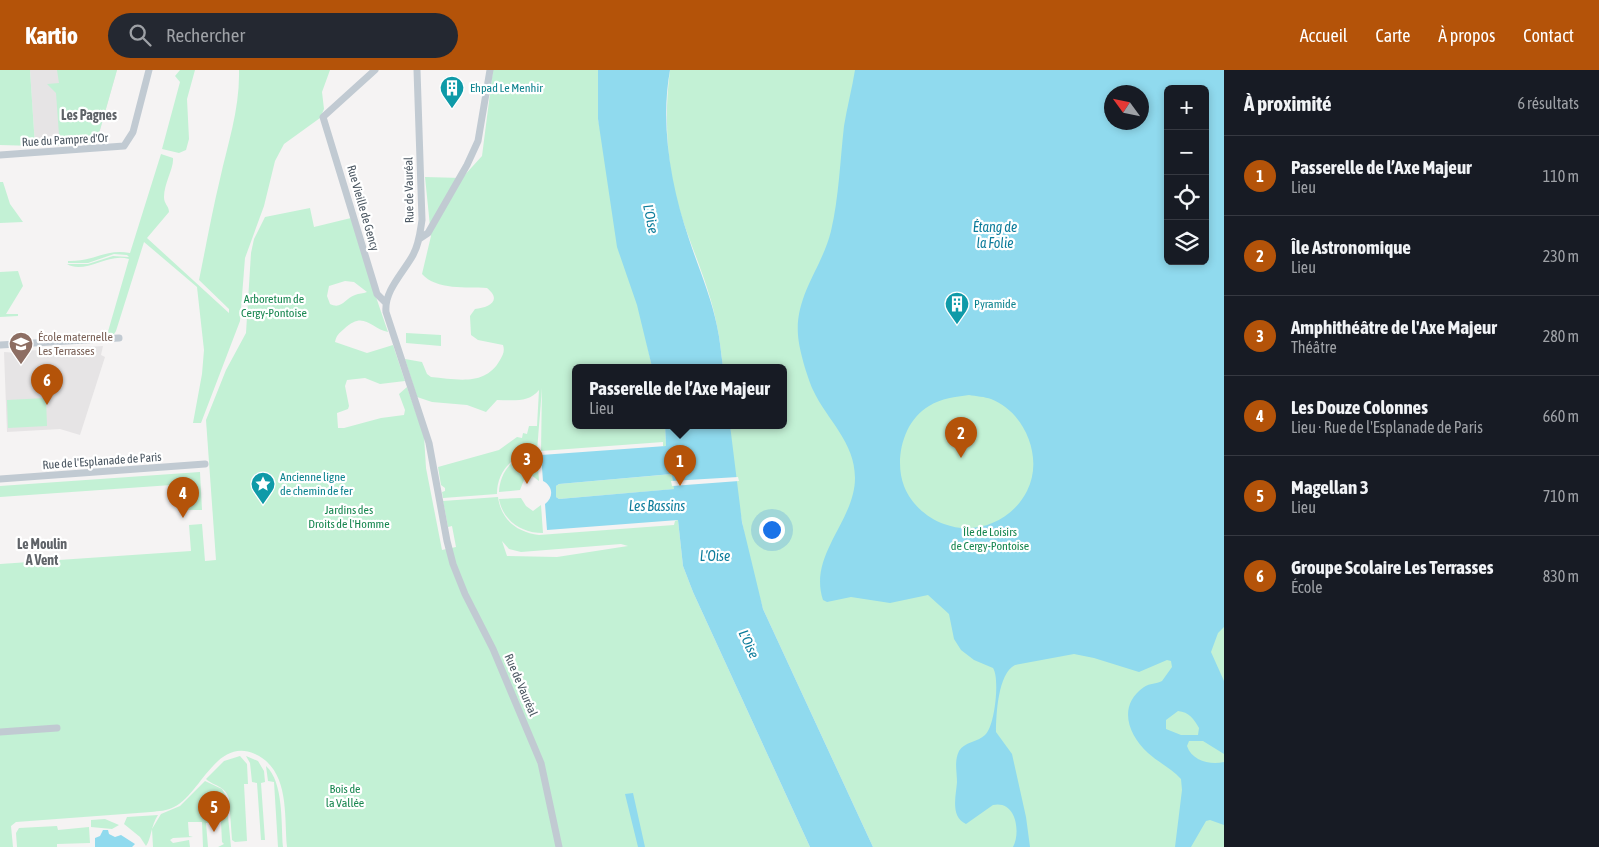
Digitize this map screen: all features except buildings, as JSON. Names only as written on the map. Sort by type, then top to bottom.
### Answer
[{"type":"street","name":"Rue du Pampre d'Or","points":[[0,155],[120,148],[130,141],[149,70]]},
{"type":"street","name":"Rue Vieille de Gency","points":[[375,70],[323,117],[377,294],[385,302]]},
{"type":"street","name":"Rue de Vauréal","points":[[417,70],[422,220],[414,254],[385,302],[386,312],[429,443],[453,564],[465,594],[493,649],[537,751],[545,776],[559,847]]},
{"type":"street","points":[[419,239],[428,233],[467,165],[478,141],[490,70]]},
{"type":"street","points":[[0,345],[119,338]]},
{"type":"street","name":"Rue de l'Esplanade de Paris","points":[[0,479],[205,464]]},
{"type":"street","points":[[0,732],[57,728]]},
{"type":"shaded area","points":[[30,70],[117,70],[96,144],[35,146]]},
{"type":"shaded area","points":[[103,346],[101,355],[105,357],[80,435],[60,429],[7,432],[4,352],[19,353],[23,351]]},
{"type":"green space","points":[[0,70],[30,70],[35,146],[0,145]]},
{"type":"green space","points":[[57,70],[117,70],[96,144],[38,146],[37,143],[64,141],[64,138],[59,135],[56,93],[47,84],[59,83]]},
{"type":"green space","points":[[180,70],[195,70],[187,99],[189,139],[186,150],[179,153],[162,149],[180,82],[175,76]]},
{"type":"green space","points":[[239,70],[330,70],[322,92],[324,109],[320,118],[284,144],[275,161],[264,206],[245,258],[240,321],[201,423],[193,423],[202,374],[204,350],[197,287],[144,242],[116,331],[114,334],[107,335],[129,259],[113,258],[81,267],[67,264],[88,264],[113,256],[129,257],[127,255],[114,254],[88,263],[68,263],[68,261],[77,261],[114,252],[130,253],[161,154],[173,158],[164,197],[169,212],[147,238],[229,313],[229,309],[199,280],[214,204],[236,112]]},
{"type":"green space","points":[[493,70],[598,70],[598,119],[651,364],[572,364],[572,429],[665,429],[666,446],[663,446],[663,442],[541,451],[542,388],[537,451],[521,456],[508,465],[500,478],[497,494],[443,498],[442,492],[445,491],[445,488],[441,485],[438,467],[499,450],[517,437],[522,438],[523,433],[527,434],[529,426],[537,426],[539,390],[525,399],[497,400],[486,412],[467,405],[432,402],[417,397],[405,359],[422,362],[427,374],[431,377],[460,380],[478,378],[494,369],[503,353],[503,345],[478,340],[471,335],[470,316],[475,309],[485,307],[494,300],[492,293],[487,288],[443,285],[435,283],[422,274],[431,236],[425,177],[462,178],[482,156]]},
{"type":"green space","name":"Étang de la Folie","points":[[670,70],[1224,70],[1224,847],[873,847],[763,609],[741,518],[730,429],[787,429],[787,364],[723,364],[719,336],[708,290],[677,202],[668,142],[667,113]]},
{"type":"green space","points":[[0,182],[3,182],[10,204],[23,222],[0,223]]},
{"type":"green space","points":[[310,208],[314,227],[351,218],[388,332],[367,322],[357,321],[341,332],[335,342],[367,353],[393,345],[405,381],[380,384],[365,378],[347,380],[345,386],[349,406],[348,409],[337,413],[338,428],[381,418],[404,415],[405,410],[399,394],[407,387],[424,436],[426,468],[442,550],[456,547],[452,526],[448,527],[443,501],[498,497],[503,512],[511,524],[524,531],[539,535],[674,525],[675,521],[678,520],[683,566],[693,592],[810,847],[287,847],[285,808],[280,782],[266,761],[255,754],[241,751],[230,753],[219,760],[184,800],[171,808],[163,811],[16,822],[11,826],[13,847],[0,847],[0,564],[191,551],[189,525],[202,524],[205,561],[216,560],[206,420],[226,370],[246,333],[251,253],[254,239],[265,217]],"holes":[[[345,281],[354,282],[367,292],[356,294],[338,306],[330,304],[327,296],[329,286]],[[502,541],[509,549],[521,552],[621,544],[628,546],[557,557],[507,556]]]},
{"type":"green space","points":[[18,271],[23,286],[6,314],[18,314],[18,316],[0,317],[0,272]]},
{"type":"green space","points":[[406,333],[441,335],[441,346],[406,343]]},
{"type":"green space","points":[[46,398],[47,426],[8,428],[7,400]]},
{"type":"green space","points":[[537,452],[539,481],[531,475],[524,480],[520,490],[499,492],[502,477],[510,464],[522,456]]},
{"type":"green space","points":[[200,472],[202,510],[188,510],[186,484],[0,497],[0,486]]},
{"type":"green space","points":[[673,474],[675,489],[559,499],[556,497],[556,486],[559,484]]},
{"type":"green space","points":[[521,498],[526,506],[533,511],[541,505],[543,533],[521,528],[505,514],[499,499]]},
{"type":"green space","points":[[240,756],[247,764],[248,784],[244,784],[247,841],[235,842],[232,840],[229,798],[222,788],[206,779],[224,761]]},
{"type":"green space","points":[[246,756],[258,761],[264,771],[265,782],[261,783],[265,840],[261,840],[257,783],[252,782],[250,763]]},
{"type":"green space","points":[[266,766],[272,773],[279,793],[283,847],[278,847],[274,782],[268,781]]},
{"type":"green space","points":[[205,781],[222,789],[226,796],[231,847],[218,847],[224,844],[222,842],[221,822],[206,823],[208,847],[203,847],[202,822],[188,822],[189,836],[193,837],[173,838],[170,840],[173,843],[189,840],[190,847],[153,847],[152,829],[161,814],[180,806]]},
{"type":"green space","points":[[158,815],[146,846],[140,837],[124,824],[127,817]]},
{"type":"green space","points":[[105,819],[119,825],[112,829],[91,827],[91,820]]},
{"type":"green space","points":[[57,826],[58,830],[89,827],[90,843],[57,844],[57,847],[17,847],[16,833],[19,828]]},
{"type":"water","name":"L'Oise","points":[[598,70],[670,70],[666,112],[672,177],[683,219],[714,315],[723,364],[651,364],[637,305],[617,247],[598,119]]},
{"type":"water","name":"Étang de la Folie","points":[[855,70],[1224,70],[1224,627],[1218,633],[1211,652],[1224,681],[1224,754],[1203,741],[1189,741],[1187,746],[1193,755],[1202,761],[1224,762],[1224,825],[1210,820],[1206,821],[1191,847],[1175,847],[1182,790],[1181,779],[1141,745],[1135,737],[1128,720],[1128,711],[1136,694],[1146,686],[1162,681],[1172,667],[1171,661],[1167,660],[1139,672],[1074,654],[1015,665],[1009,669],[999,695],[996,732],[1012,754],[1026,817],[1030,847],[1013,847],[1016,833],[1015,818],[1007,807],[993,805],[966,824],[961,821],[955,806],[957,755],[961,748],[985,735],[989,730],[994,713],[996,682],[993,668],[974,660],[961,650],[954,639],[949,614],[928,595],[890,603],[851,597],[827,602],[823,600],[820,584],[822,568],[853,494],[854,465],[845,442],[819,401],[808,378],[799,341],[798,321],[805,294],[822,257],[831,231],[838,192],[844,126]],"holes":[[[969,395],[991,399],[1003,405],[1013,414],[1022,425],[1028,438],[1032,451],[1033,465],[1032,478],[1027,491],[1012,511],[992,523],[968,528],[944,524],[920,510],[907,493],[901,476],[900,465],[903,442],[907,431],[920,413],[939,401]],[[1178,711],[1188,714],[1193,719],[1199,728],[1198,735],[1181,735],[1166,729],[1166,720]]]},
{"type":"water","name":"L’Oise","points":[[665,429],[730,429],[742,522],[763,609],[873,847],[810,847],[693,592],[683,566],[678,520],[547,530],[545,504],[550,498],[551,492],[549,486],[543,481],[541,455],[666,446]],"holes":[[[672,474],[674,489],[559,499],[556,497],[556,486],[559,484]]]},
{"type":"water","points":[[633,793],[645,847],[638,847],[625,794]]},
{"type":"water","points":[[103,830],[108,830],[109,834],[115,837],[121,835],[135,844],[132,847],[95,847],[95,838],[100,836]]},
{"type":"pier","points":[[738,477],[739,481],[672,486],[671,481]]},
{"type":"place","name":"Ehpad Le Menhir","points":[[452,109]]},
{"type":"place","name":"Pyramide","points":[[957,325]]},
{"type":"place","name":"École maternelle Les Terrasses","points":[[21,365]]},
{"type":"place","name":"Groupe Scolaire Les Terrasses","points":[[47,405]]},
{"type":"place","name":"Île Astronomique","points":[[961,458]]},
{"type":"place","name":"Amphithéâtre de l'Axe Majeur","points":[[527,484]]},
{"type":"place","name":"Passerelle de l’Axe Majeur","points":[[680,486]]},
{"type":"place","name":"Ancienne ligne de chemin de fer","points":[[263,505]]},
{"type":"place","name":"Les Douze Colonnes","points":[[183,518]]},
{"type":"place","name":"Magellan 3","points":[[214,832]]},
{"type":"district","name":"Les Pagnes","points":[[89,115]]},
{"type":"district","name":"Le Moulin A Vent","points":[[42,552]]},
{"type":"park label","name":"Arboretum de Cergy‐Pontoise","points":[[274,306]]},
{"type":"park label","name":"Jardins des Droits de l'Homme","points":[[349,517]]},
{"type":"park label","name":"Île de Loisirs de Cergy-Pontoise","points":[[990,539]]},
{"type":"park label","name":"Bois de la Vallée","points":[[345,796]]},
{"type":"water label","name":"Les Bassins","points":[[657,506]]}]
